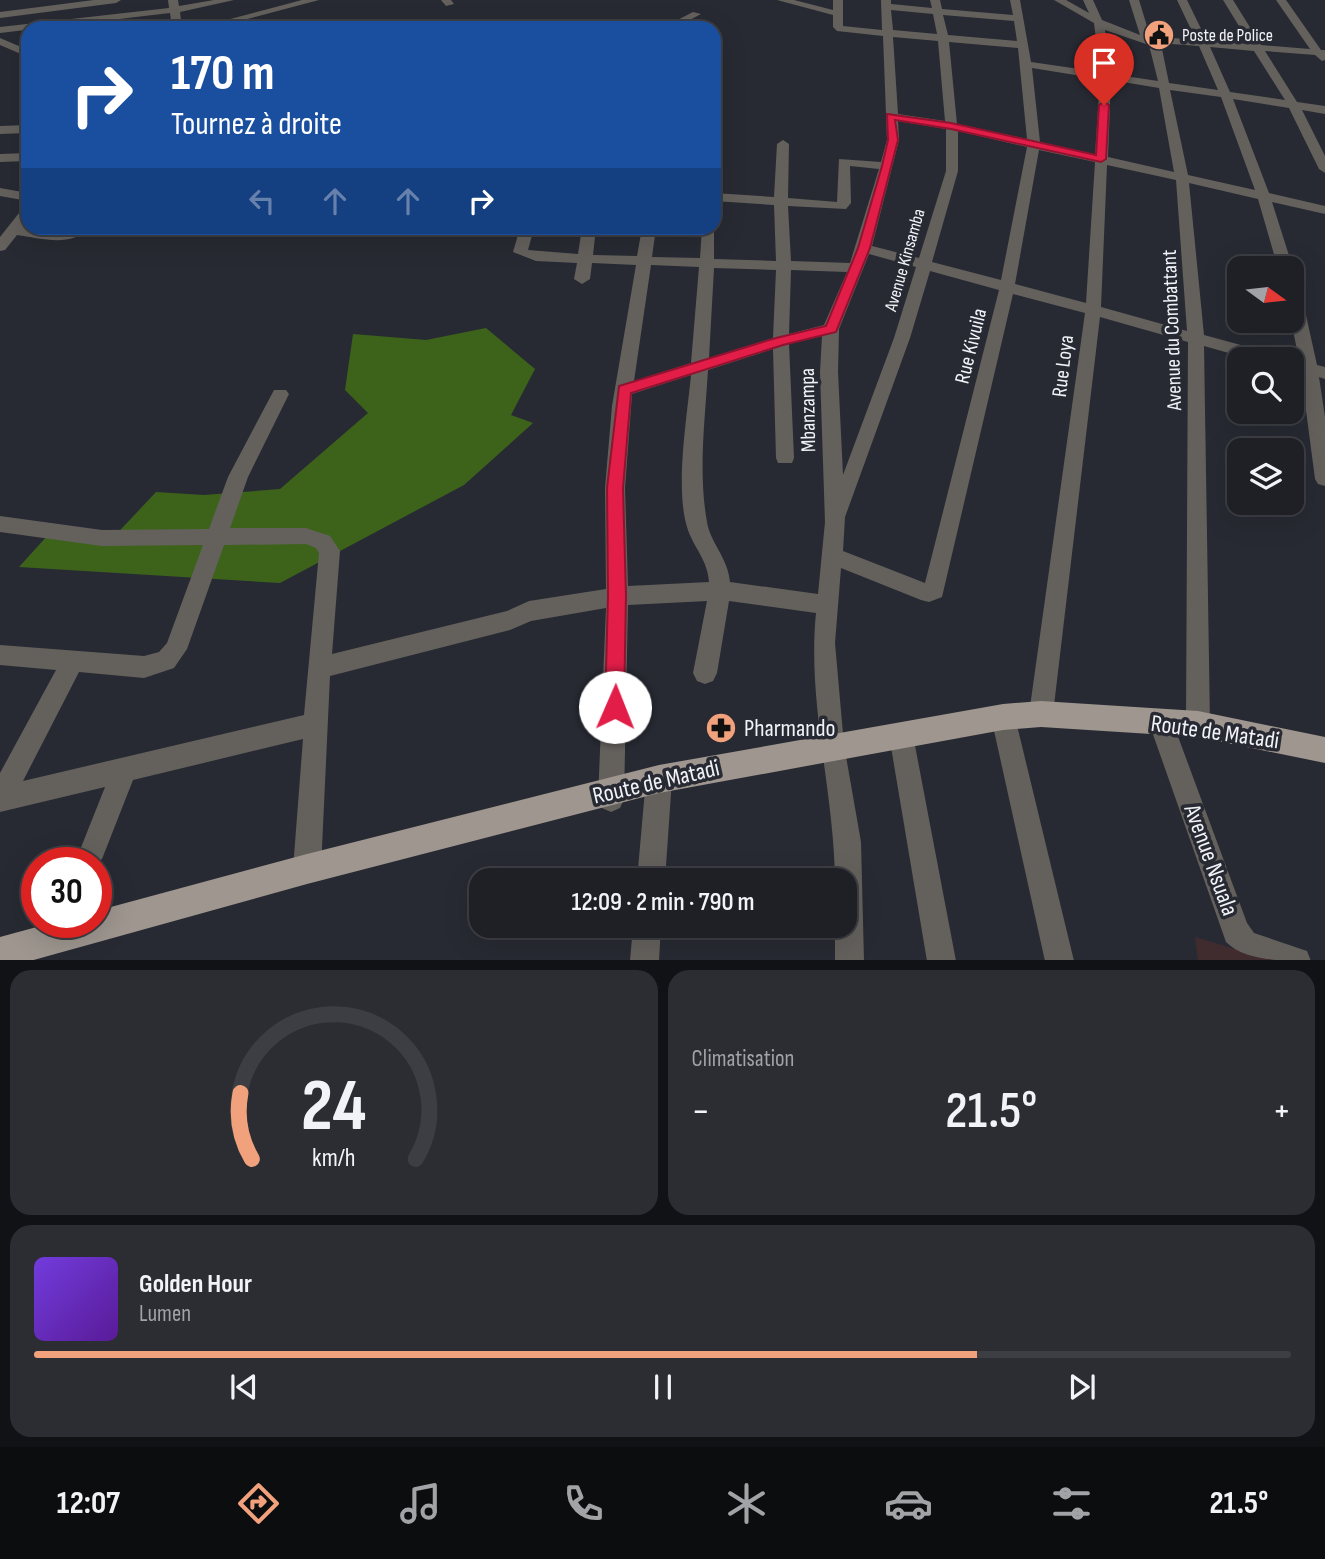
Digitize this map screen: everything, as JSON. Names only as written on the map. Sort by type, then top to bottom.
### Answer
[{"type":"main road","name":"Route de Matadi","points":[[11,954],[307,869],[612,795],[659,779],[1003,717],[1041,714],[1198,724],[1325,750]]},
{"type":"street","points":[[0,15],[116,0]]},
{"type":"street","points":[[108,21],[174,5],[229,0]]},
{"type":"street","points":[[229,21],[314,0]]},
{"type":"street","points":[[782,0],[839,14]]},
{"type":"street","points":[[838,0],[838,27],[841,29],[1023,45]]},
{"type":"street","name":"Rue Kivuila","points":[[831,555],[921,592],[929,593],[934,590],[1007,287],[1034,145],[1026,64],[1015,0]]},
{"type":"street","points":[[1059,0],[1119,33],[1146,39],[1323,56]]},
{"type":"street","name":"Rue Loya","points":[[1041,714],[1093,309],[1106,77],[1099,23],[1088,0]]},
{"type":"street","name":"Avenue du Combattant","points":[[1134,0],[1146,39],[1157,49],[1182,179],[1190,250],[1196,338],[1198,724]]},
{"type":"street","points":[[1182,0],[1227,96],[1266,197],[1283,256]]},
{"type":"street","points":[[1228,0],[1294,106],[1325,169]]},
{"type":"street","points":[[1281,0],[1323,56]]},
{"type":"street","points":[[97,21],[101,2]]},
{"type":"street","points":[[887,3],[936,6],[1019,18]]},
{"type":"street","name":"Mbanzampa","points":[[850,960],[848,842],[832,746],[824,643],[835,522],[829,372],[831,329],[864,248],[893,140],[887,3]]},
{"type":"street","name":"Avenue Kinsamba","points":[[835,522],[902,338],[952,171],[943,38],[936,6]]},
{"type":"street","points":[[682,21],[696,14]]},
{"type":"street","points":[[0,30],[21,29]]},
{"type":"street","points":[[0,41],[21,51]]},
{"type":"street","points":[[1026,64],[1325,110]]},
{"type":"street","points":[[890,116],[951,126],[1325,210]]},
{"type":"street","points":[[0,130],[21,129]]},
{"type":"street","points":[[783,144],[781,202],[784,265],[781,341],[785,458]]},
{"type":"street","points":[[0,158],[21,157]]},
{"type":"street","points":[[721,198],[841,206],[844,203],[844,162],[887,166]]},
{"type":"street","points":[[0,192],[21,196]]},
{"type":"street","points":[[0,247],[21,220]]},
{"type":"street","points":[[13,230],[21,231]]},
{"type":"street","points":[[45,235],[69,235]]},
{"type":"street","points":[[525,235],[520,252],[525,256],[857,268]]},
{"type":"street","points":[[582,279],[588,235]]},
{"type":"street","points":[[612,795],[617,596],[615,488],[624,390],[648,235]]},
{"type":"street","points":[[705,673],[720,590],[719,574],[711,551],[697,527],[692,480],[709,235]]},
{"type":"street","points":[[864,248],[1229,347]]},
{"type":"street","points":[[1304,328],[1317,371],[1325,479]]},
{"type":"street","points":[[624,390],[781,341],[831,329]]},
{"type":"street","points":[[0,655],[144,667],[166,660],[176,649],[238,477],[280,394]]},
{"type":"street","points":[[0,524],[102,538],[306,536],[323,542],[330,551],[315,724],[307,869]]},
{"type":"street","points":[[320,668],[510,621],[529,611],[548,610],[617,596],[720,590],[827,605]]},
{"type":"street","points":[[73,661],[0,799],[315,724]]},
{"type":"street","points":[[1003,717],[1060,960]]},
{"type":"street","name":"Avenue Nsuala","points":[[1161,723],[1237,932],[1245,944],[1294,960]]},
{"type":"street","points":[[901,735],[942,960]]},
{"type":"street","points":[[94,847],[124,770]]},
{"type":"street","points":[[652,868],[659,779]]},
{"type":"street","points":[[644,960],[646,938]]},
{"type":"shaded area","points":[[1195,937],[1272,960],[1198,960]]},
{"type":"green space","points":[[486,328],[535,369],[511,415],[533,423],[464,485],[280,583],[19,567],[48,535],[109,542],[156,492],[204,495],[280,489],[368,413],[345,390],[353,334],[426,340]]},
{"type":"place","name":"Poste de Police","points":[[1159,35]]},
{"type":"place","name":"Pharmando","points":[[721,728]]},
{"type":"route","points":[[615,707],[615,488],[624,390],[781,341],[831,329],[864,248],[887,166],[893,140],[890,116],[951,126],[1101,159],[1104,105]]}]
